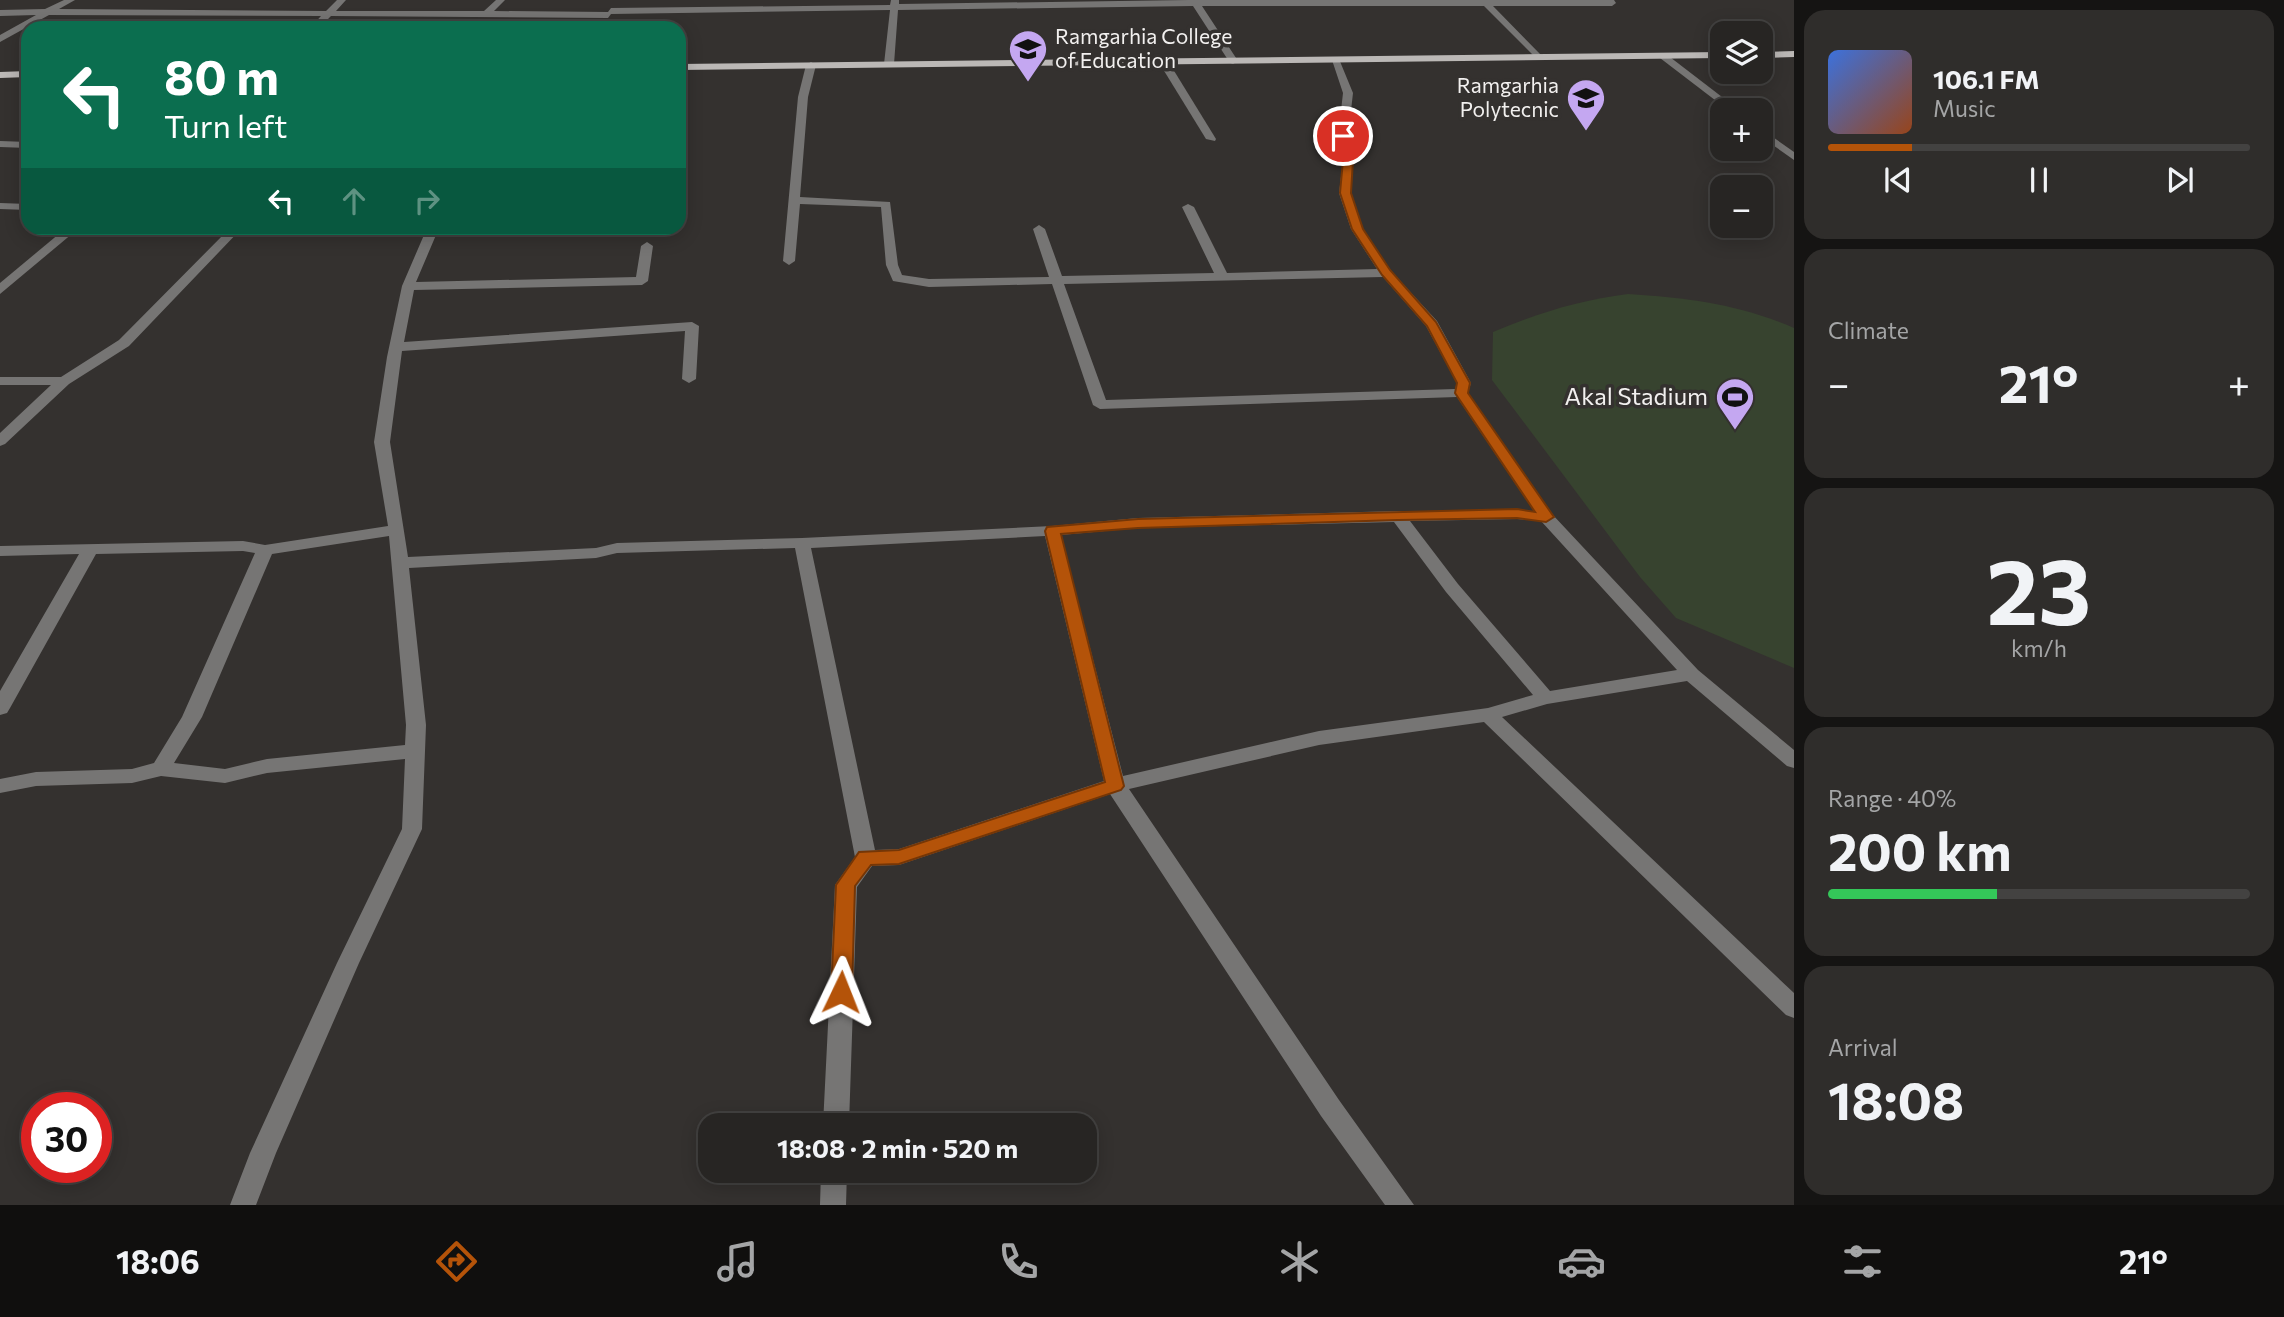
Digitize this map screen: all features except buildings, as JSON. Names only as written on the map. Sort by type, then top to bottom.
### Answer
[{"type":"main road","points":[[1773,55],[1794,54]]},
{"type":"main road","points":[[686,67],[1710,55]]},
{"type":"main road","points":[[0,75],[21,75]]},
{"type":"street","points":[[31,21],[71,0]]},
{"type":"street","points":[[321,21],[342,0]]},
{"type":"street","points":[[486,14],[501,0]]},
{"type":"street","points":[[604,21],[618,0]]},
{"type":"street","points":[[0,13],[486,14],[609,13],[741,4],[1192,1],[1612,3],[1609,0]]},
{"type":"street","points":[[1192,1],[1201,9],[1233,61]]},
{"type":"street","points":[[1484,1],[1538,57]]},
{"type":"street","points":[[889,64],[895,3]]},
{"type":"street","points":[[0,39],[21,27]]},
{"type":"street","points":[[1663,55],[1719,98]]},
{"type":"street","points":[[1334,59],[1348,93],[1343,136],[1348,160],[1345,193],[1357,229],[1386,272],[1432,324],[1464,383],[1461,393]]},
{"type":"street","points":[[1163,61],[1211,139]]},
{"type":"street","points":[[789,261],[803,97],[811,65]]},
{"type":"street","points":[[1773,141],[1794,157]]},
{"type":"street","points":[[0,144],[21,145]]},
{"type":"street","points":[[794,200],[886,204],[891,265],[897,278],[929,283],[1386,272]]},
{"type":"street","points":[[0,206],[21,207]]},
{"type":"street","points":[[1188,207],[1222,276]]},
{"type":"street","points":[[1039,229],[1100,405],[1461,393]]},
{"type":"street","points":[[1,287],[64,235]]},
{"type":"street","points":[[0,441],[64,381],[124,343],[229,235]]},
{"type":"street","points":[[243,1205],[263,1153],[342,975],[412,829],[416,725],[397,530],[382,442],[408,286],[430,235]]},
{"type":"street","points":[[408,286],[642,281],[647,246]]},
{"type":"street","points":[[396,347],[692,326],[689,379]]},
{"type":"street","points":[[0,381],[64,381]]},
{"type":"street","points":[[1461,393],[1546,517],[1691,674],[1794,761]]},
{"type":"street","points":[[400,563],[596,553],[617,548],[802,543],[1052,531],[1138,523],[1517,514],[1546,517]]},
{"type":"street","points":[[1398,516],[1452,588],[1546,698]]},
{"type":"street","points":[[0,551],[243,546],[265,550],[397,530]]},
{"type":"street","points":[[1052,531],[1115,786],[1330,1108],[1401,1205]]},
{"type":"street","points":[[802,543],[866,858],[846,885],[836,1113]]},
{"type":"street","points":[[0,708],[90,550]]},
{"type":"street","points":[[161,769],[192,717],[265,550]]},
{"type":"street","points":[[866,858],[899,857],[1115,786],[1319,738],[1488,715],[1546,698],[1691,674]]},
{"type":"street","points":[[1488,715],[1794,1008]]},
{"type":"street","points":[[0,786],[36,779],[132,776],[161,769],[225,776],[267,766],[415,751]]},
{"type":"street","points":[[833,1205],[834,1183]]},
{"type":"green space","points":[[1628,294],[1733,308],[1794,328],[1794,668],[1676,618],[1640,577],[1492,380],[1493,332],[1559,308]]},
{"type":"place","name":"Ramgarhia College of Education","points":[[1028,83]]},
{"type":"place","name":"Ramgarhia Polytecnic","points":[[1586,132]]},
{"type":"place","name":"Akal Stadium","points":[[1735,431]]},
{"type":"route","points":[[841,992],[846,885],[866,858],[899,857],[1115,786],[1052,531],[1138,523],[1517,514],[1546,517],[1461,393],[1464,383],[1432,324],[1386,272],[1357,229],[1345,193],[1348,160],[1343,136]]}]
